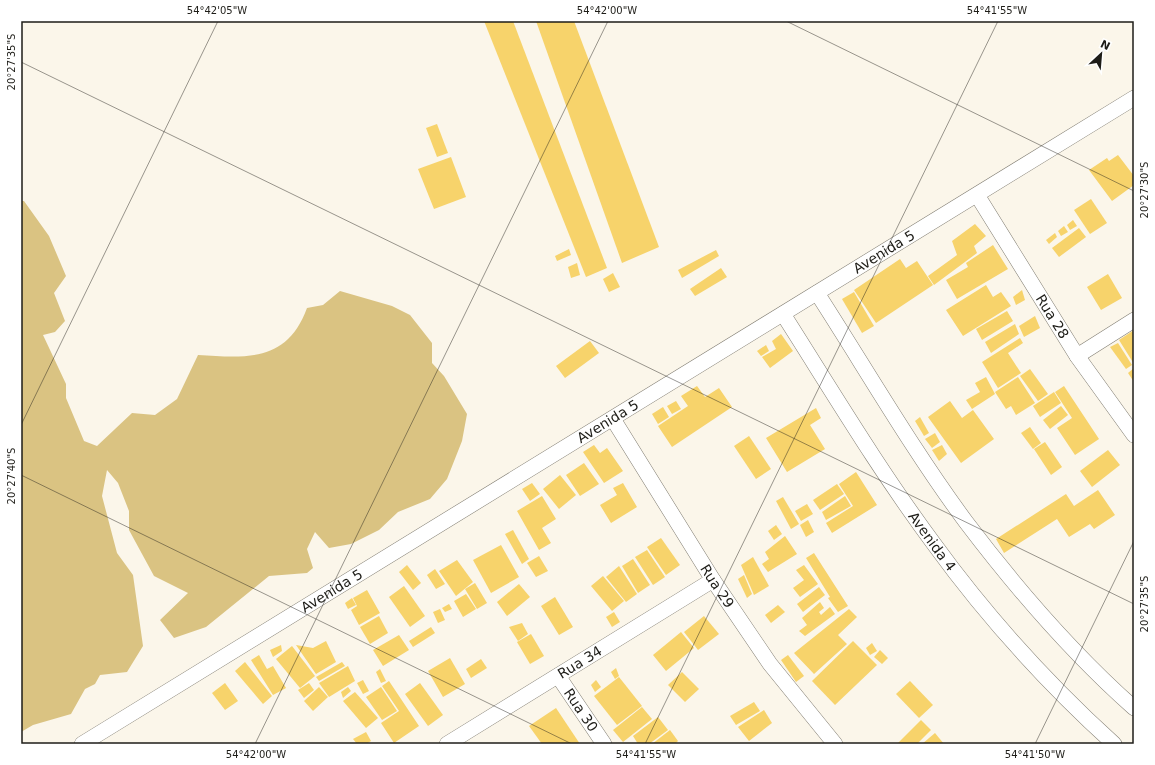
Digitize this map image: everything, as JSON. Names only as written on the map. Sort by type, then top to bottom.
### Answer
[{"type":"street","name":"Avenida 5","points":[[82,744],[1134,98]]},
{"type":"street","name":"Rua 28","points":[[976,195],[1077,356],[1134,434]]},
{"type":"street","points":[[817,293],[918,453],[966,521],[1014,583],[1063,638],[1134,708]]},
{"type":"street","name":"Avenida 4","points":[[783,314],[885,474],[934,545],[984,608],[1034,665],[1089,721],[1114,744]]},
{"type":"street","points":[[1077,356],[1134,320]]},
{"type":"street","name":"Rua 29","points":[[613,418],[713,580],[770,664],[835,744]]},
{"type":"street","name":"Rua 34","points":[[447,744],[713,580]]},
{"type":"street","name":"Rua 30","points":[[558,676],[604,744]]},
{"type":"shaded area","points":[[21,201],[24,201],[49,236],[66,276],[54,293],[65,321],[55,332],[43,335],[66,384],[66,398],[84,441],[97,446],[132,413],[155,415],[177,399],[198,355],[233,357],[264,353],[289,339],[299,326],[307,308],[323,305],[340,291],[392,306],[410,315],[432,343],[432,363],[444,376],[467,414],[462,441],[447,479],[430,499],[398,512],[379,530],[351,544],[329,548],[315,532],[307,549],[313,568],[307,573],[269,576],[206,627],[174,638],[160,620],[188,593],[154,576],[129,530],[129,511],[118,483],[107,470],[102,496],[117,553],[133,575],[143,646],[127,672],[100,675],[95,684],[85,689],[71,714],[33,725],[21,732]]},
{"type":"building","points":[[484,21],[513,21],[607,268],[586,277]]},
{"type":"building","points":[[536,21],[574,21],[659,247],[622,263]]},
{"type":"building","points":[[437,124],[448,153],[437,157],[426,128]]},
{"type":"building","points":[[1118,155],[1134,176],[1134,185],[1112,201],[1089,170],[1107,158],[1109,161]]},
{"type":"building","points":[[451,157],[466,197],[434,209],[418,169]]},
{"type":"building","points":[[1091,199],[1107,223],[1090,234],[1074,210]]},
{"type":"building","points":[[1073,220],[1077,226],[1070,230],[1067,225]]},
{"type":"building","points":[[975,224],[986,236],[974,246],[977,253],[934,285],[928,276],[957,255],[952,241]]},
{"type":"building","points":[[1064,226],[1068,232],[1061,236],[1058,231]]},
{"type":"building","points":[[1079,228],[1086,237],[1059,257],[1052,248]]},
{"type":"building","points":[[1055,233],[1057,237],[1049,244],[1046,240]]},
{"type":"building","points":[[993,245],[1008,269],[957,299],[946,280],[968,267],[966,263]]},
{"type":"building","points":[[569,249],[571,255],[557,261],[555,256]]},
{"type":"building","points":[[716,250],[719,256],[682,278],[678,270]]},
{"type":"building","points":[[900,259],[906,268],[917,261],[933,285],[876,323],[854,290]]},
{"type":"building","points":[[577,263],[580,275],[571,278],[568,267]]},
{"type":"building","points":[[721,268],[727,277],[695,296],[690,289]]},
{"type":"building","points":[[613,273],[620,287],[609,292],[603,279]]},
{"type":"building","points":[[1108,274],[1122,298],[1101,310],[1087,287]]},
{"type":"building","points":[[986,285],[993,297],[1001,292],[1011,306],[963,336],[946,310]]},
{"type":"building","points":[[1022,290],[1025,300],[1016,305],[1013,297]]},
{"type":"building","points":[[854,292],[874,326],[862,333],[842,299]]},
{"type":"building","points":[[1007,311],[1013,321],[982,340],[976,329]]},
{"type":"building","points":[[1035,316],[1040,328],[1024,337],[1019,326]]},
{"type":"building","points":[[1015,324],[1019,334],[991,353],[985,342]]},
{"type":"building","points":[[1134,330],[1134,364],[1119,340]]},
{"type":"building","points":[[781,334],[793,351],[770,368],[762,357],[776,349],[772,341]]},
{"type":"building","points":[[1020,338],[1023,343],[1008,353],[1021,373],[998,388],[982,362]]},
{"type":"building","points":[[590,341],[599,353],[565,378],[556,366]]},
{"type":"building","points":[[1118,343],[1132,365],[1126,369],[1110,347]]},
{"type":"building","points":[[766,345],[769,351],[761,356],[757,351]]},
{"type":"building","points":[[1134,368],[1134,382],[1128,373]]},
{"type":"building","points":[[1030,369],[1048,394],[1038,401],[1020,376]]},
{"type":"building","points":[[986,377],[995,394],[972,409],[966,400],[980,392],[975,383]]},
{"type":"building","points":[[1018,377],[1035,403],[1016,415],[1011,406],[1006,409],[995,392]]},
{"type":"building","points":[[697,386],[705,397],[719,388],[732,407],[672,447],[658,426],[688,406],[681,396]]},
{"type":"building","points":[[1064,386],[1099,439],[1075,455],[1057,428],[1072,418],[1055,392]]},
{"type":"building","points":[[1054,392],[1061,403],[1040,417],[1033,406]]},
{"type":"building","points":[[676,401],[681,409],[672,414],[667,406]]},
{"type":"building","points":[[950,401],[962,418],[973,410],[994,439],[961,463],[928,417]]},
{"type":"building","points":[[1061,406],[1068,415],[1050,429],[1043,420]]},
{"type":"building","points":[[663,407],[669,417],[658,424],[652,414]]},
{"type":"building","points":[[816,408],[821,418],[810,425],[825,449],[787,472],[766,438]]},
{"type":"building","points":[[920,417],[929,433],[924,436],[915,421]]},
{"type":"building","points":[[1030,427],[1041,443],[1033,449],[1021,433]]},
{"type":"building","points":[[935,433],[940,442],[932,448],[925,439]]},
{"type":"building","points":[[749,436],[771,469],[756,479],[734,446]]},
{"type":"building","points":[[1045,442],[1062,467],[1051,475],[1034,449]]},
{"type":"building","points":[[594,445],[600,453],[607,448],[623,471],[604,483],[583,452]]},
{"type":"building","points":[[942,445],[947,454],[939,461],[932,450]]},
{"type":"building","points":[[1108,450],[1120,465],[1092,487],[1080,471]]},
{"type":"building","points":[[584,463],[599,484],[580,496],[566,475]]},
{"type":"building","points":[[856,472],[877,505],[832,533],[826,523],[853,506],[839,484]]},
{"type":"building","points":[[560,475],[576,495],[559,509],[543,489]]},
{"type":"building","points":[[532,483],[540,494],[530,501],[522,489]]},
{"type":"building","points":[[623,483],[637,507],[611,523],[600,505],[617,495],[613,488]]},
{"type":"building","points":[[837,484],[844,494],[820,510],[813,500]]},
{"type":"building","points":[[1098,490],[1115,515],[1094,529],[1090,524],[1069,537],[1057,519],[1004,553],[996,539],[1066,494],[1074,506]]},
{"type":"building","points":[[542,496],[556,519],[542,528],[551,543],[539,550],[517,511]]},
{"type":"building","points":[[845,496],[851,506],[826,520],[822,512]]},
{"type":"building","points":[[783,497],[799,524],[791,529],[776,501]]},
{"type":"building","points":[[807,504],[813,514],[801,521],[795,511]]},
{"type":"building","points":[[808,520],[814,532],[806,537],[800,525]]},
{"type":"building","points":[[776,525],[782,534],[774,540],[768,531]]},
{"type":"building","points":[[513,530],[529,559],[522,564],[505,534]]},
{"type":"building","points":[[785,536],[797,554],[768,572],[762,564],[769,559],[765,552]]},
{"type":"building","points":[[661,538],[680,565],[666,575],[647,547]]},
{"type":"building","points":[[501,545],[519,577],[491,593],[473,560]]},
{"type":"building","points":[[647,550],[665,577],[653,585],[635,557]]},
{"type":"building","points":[[814,553],[848,606],[838,612],[828,598],[830,597],[806,558]]},
{"type":"building","points":[[539,556],[548,571],[536,577],[527,563]]},
{"type":"building","points":[[753,557],[769,586],[754,595],[741,565]]},
{"type":"building","points":[[633,559],[650,585],[638,593],[622,566]]},
{"type":"building","points":[[457,560],[473,582],[456,596],[439,571]]},
{"type":"building","points":[[407,565],[421,583],[413,590],[399,572]]},
{"type":"building","points":[[804,565],[818,584],[800,597],[793,588],[804,580],[796,570]]},
{"type":"building","points":[[619,566],[637,594],[626,602],[606,577]]},
{"type":"building","points":[[435,569],[445,584],[436,589],[427,575]]},
{"type":"building","points":[[744,575],[752,594],[747,598],[738,579]]},
{"type":"building","points":[[603,576],[624,601],[612,611],[591,586]]},
{"type":"building","points":[[475,583],[487,603],[477,609],[465,589]]},
{"type":"building","points":[[519,584],[530,597],[507,616],[497,602]]},
{"type":"building","points":[[404,586],[425,616],[410,627],[389,597]]},
{"type":"building","points":[[819,587],[825,595],[803,612],[797,604]]},
{"type":"building","points":[[367,590],[380,613],[359,625],[351,610],[357,606],[353,598]]},
{"type":"building","points":[[466,594],[476,609],[463,617],[454,601]]},
{"type":"building","points":[[555,597],[573,627],[559,635],[541,606]]},
{"type":"building","points":[[352,598],[356,605],[348,609],[345,603]]},
{"type":"building","points":[[820,602],[824,608],[819,612],[821,615],[830,607],[835,614],[805,636],[799,631],[807,625],[802,618]]},
{"type":"building","points":[[449,604],[452,609],[445,612],[442,608]]},
{"type":"building","points":[[778,605],[785,612],[771,623],[765,615]]},
{"type":"building","points":[[440,609],[445,620],[438,623],[433,612]]},
{"type":"building","points":[[849,609],[857,617],[838,635],[847,644],[814,674],[794,653]]},
{"type":"building","points":[[614,612],[620,622],[612,627],[606,617]]},
{"type":"building","points":[[379,616],[388,633],[370,644],[360,627]]},
{"type":"building","points":[[704,616],[719,634],[698,650],[684,632]]},
{"type":"building","points":[[522,623],[528,634],[518,641],[509,627]]},
{"type":"building","points":[[431,627],[435,633],[413,647],[409,641]]},
{"type":"building","points":[[681,632],[694,648],[666,671],[653,655]]},
{"type":"building","points":[[531,634],[544,656],[530,664],[517,642]]},
{"type":"building","points":[[399,635],[409,650],[383,666],[373,650]]},
{"type":"building","points":[[326,641],[336,662],[316,674],[296,645],[313,648]]},
{"type":"building","points":[[853,641],[877,665],[835,705],[812,681]]},
{"type":"building","points":[[872,643],[877,651],[870,655],[866,648]]},
{"type":"building","points":[[281,645],[282,651],[273,657],[270,650]]},
{"type":"building","points":[[292,646],[315,676],[300,688],[276,659]]},
{"type":"building","points":[[880,650],[888,658],[882,664],[874,657]]},
{"type":"building","points":[[259,655],[267,669],[273,666],[286,688],[273,695],[251,660]]},
{"type":"building","points":[[788,655],[804,676],[796,682],[781,660]]},
{"type":"building","points":[[450,658],[465,684],[443,697],[428,671]]},
{"type":"building","points":[[481,659],[487,668],[471,678],[466,669]]},
{"type":"building","points":[[245,662],[272,696],[263,704],[235,671]]},
{"type":"building","points":[[342,662],[345,666],[319,681],[316,677]]},
{"type":"building","points":[[348,666],[355,681],[329,697],[319,683]]},
{"type":"building","points":[[616,668],[619,676],[615,679],[611,672]]},
{"type":"building","points":[[380,669],[386,681],[381,683],[376,672]]},
{"type":"building","points":[[682,672],[699,689],[685,702],[668,685]]},
{"type":"building","points":[[619,677],[642,706],[617,725],[594,696]]},
{"type":"building","points":[[363,680],[369,691],[363,694],[357,683]]},
{"type":"building","points":[[596,680],[601,687],[595,692],[591,685]]},
{"type":"building","points":[[389,681],[419,726],[394,743],[381,723],[399,711],[382,686]]},
{"type":"building","points":[[910,681],[933,705],[919,718],[896,694]]},
{"type":"building","points":[[225,683],[238,701],[225,710],[212,693]]},
{"type":"building","points":[[309,683],[314,690],[304,698],[298,690]]},
{"type":"building","points":[[420,683],[443,715],[428,726],[405,694]]},
{"type":"building","points":[[319,687],[328,697],[313,711],[304,701]]},
{"type":"building","points":[[348,687],[351,691],[343,698],[341,692]]},
{"type":"building","points":[[381,687],[397,711],[382,720],[366,697]]},
{"type":"building","points":[[355,692],[378,718],[366,728],[343,701]]},
{"type":"building","points":[[754,702],[760,711],[736,725],[730,716]]},
{"type":"building","points":[[642,707],[652,719],[623,742],[613,730]]},
{"type":"building","points":[[556,708],[580,744],[542,744],[529,726]]},
{"type":"building","points":[[764,710],[772,723],[749,741],[738,727]]},
{"type":"building","points":[[658,717],[668,730],[649,744],[638,744],[633,736]]},
{"type":"building","points":[[921,720],[931,730],[917,744],[897,744]]},
{"type":"building","points":[[670,730],[678,741],[675,744],[652,744]]},
{"type":"building","points":[[366,732],[371,741],[366,744],[357,744],[353,739]]},
{"type":"building","points":[[935,733],[944,744],[922,744]]}]
